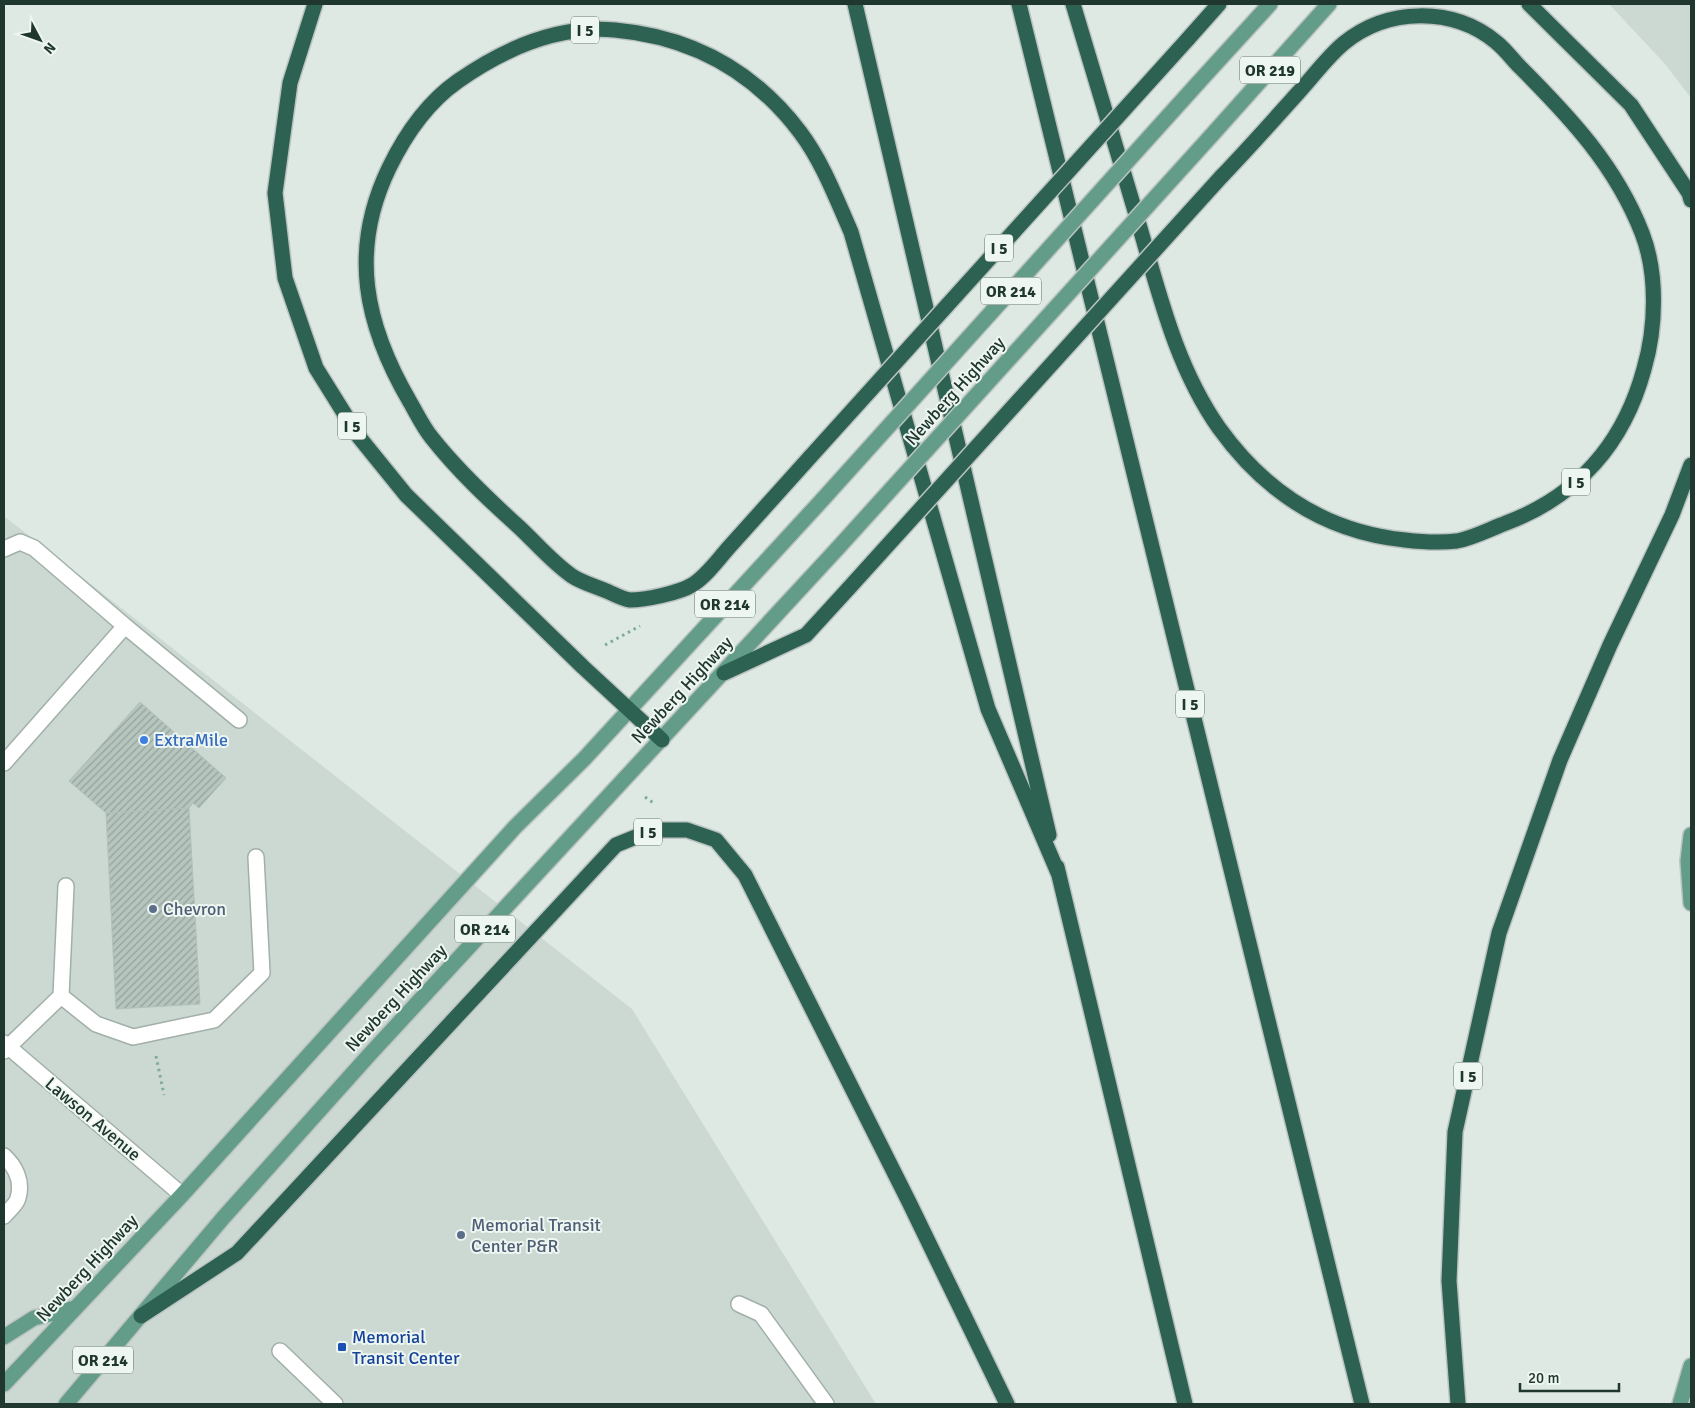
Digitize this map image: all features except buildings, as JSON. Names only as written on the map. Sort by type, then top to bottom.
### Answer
[{"type":"highway","name":"I 5","points":[[315,4],[290,83],[275,193],[285,278],[316,368],[359,437],[406,495],[628,710],[662,740]]},
{"type":"highway","name":"I 5","points":[[855,4],[1184,1404]]},
{"type":"highway","name":"I 5","points":[[1019,4],[1362,1404]]},
{"type":"highway","name":"I 5","points":[[724,673],[806,635],[849,588],[1221,177],[1344,43],[1375,25],[1396,17],[1427,15],[1463,24],[1494,40],[1570,118],[1601,156],[1625,195],[1644,238],[1652,281],[1652,341],[1637,396],[1618,435],[1589,471],[1562,495],[1528,515],[1460,540],[1427,542],[1376,537],[1329,522],[1279,492],[1248,464],[1220,428],[1196,391],[1171,334],[1073,4]]},
{"type":"highway","name":"I 5","points":[[1059,875],[988,708],[851,232],[824,172],[801,132],[768,95],[732,66],[688,44],[646,33],[599,29],[564,32],[523,43],[484,63],[447,89],[421,116],[398,150],[380,187],[370,229],[365,264],[370,305],[380,344],[398,381],[430,436],[476,487],[573,577],[628,600],[665,594],[691,585],[712,565],[811,456],[1188,40],[1219,4]]},
{"type":"highway","points":[[1528,4],[1543,11],[1631,105],[1689,192],[1691,200]]},
{"type":"highway","name":"I 5","points":[[1458,1404],[1450,1281],[1456,1132],[1499,933],[1560,760],[1610,645],[1672,515],[1691,465]]},
{"type":"highway","name":"I 5","points":[[141,1316],[237,1253],[616,845],[653,830],[687,830],[716,840],[745,875],[900,1184],[1007,1404]]},
{"type":"main road","name":"Newberg Highway","points":[[4,1384],[182,1195],[508,834],[584,760],[823,499],[1270,4]]},
{"type":"main road","name":"Newberg Highway","points":[[66,1404],[224,1218],[370,1054],[724,673],[1329,4]]},
{"type":"main road","points":[[1691,835],[1688,861],[1691,903]]},
{"type":"main road","points":[[4,1337],[34,1318],[75,1308]]},
{"type":"main road","points":[[1680,1404],[1691,1366]]},
{"type":"street","points":[[4,548],[20,542],[34,548],[239,720]]},
{"type":"street","points":[[4,763],[125,626]]},
{"type":"street","points":[[61,996],[96,1024],[133,1037],[214,1020],[262,973],[256,857]]},
{"type":"street","points":[[5,1047],[61,996],[66,886]]},
{"type":"street","name":"Lawson Avenue","points":[[5,1047],[182,1195]]},
{"type":"street","points":[[4,1156],[14,1165],[19,1180],[18,1199],[4,1216]]},
{"type":"street","points":[[739,1304],[762,1314],[826,1404]]},
{"type":"street","points":[[280,1351],[335,1404]]},
{"type":"path","points":[[605,645],[640,626]]},
{"type":"path","points":[[646,797],[660,808]]},
{"type":"path","points":[[151,1033],[164,1095]]},
{"type":"shaded area","points":[[1609,4],[1691,4],[1691,98],[1665,64]]},
{"type":"shaded area","points":[[4,516],[632,1009],[876,1404],[4,1404]]},
{"type":"place","name":"ExtraMile","points":[[144,740]]},
{"type":"place","name":"Chevron","points":[[153,909]]},
{"type":"place","name":"Memorial Transit Center P&R","points":[[461,1235]]},
{"type":"place","name":"Memorial Transit Center","points":[[342,1347]]}]
